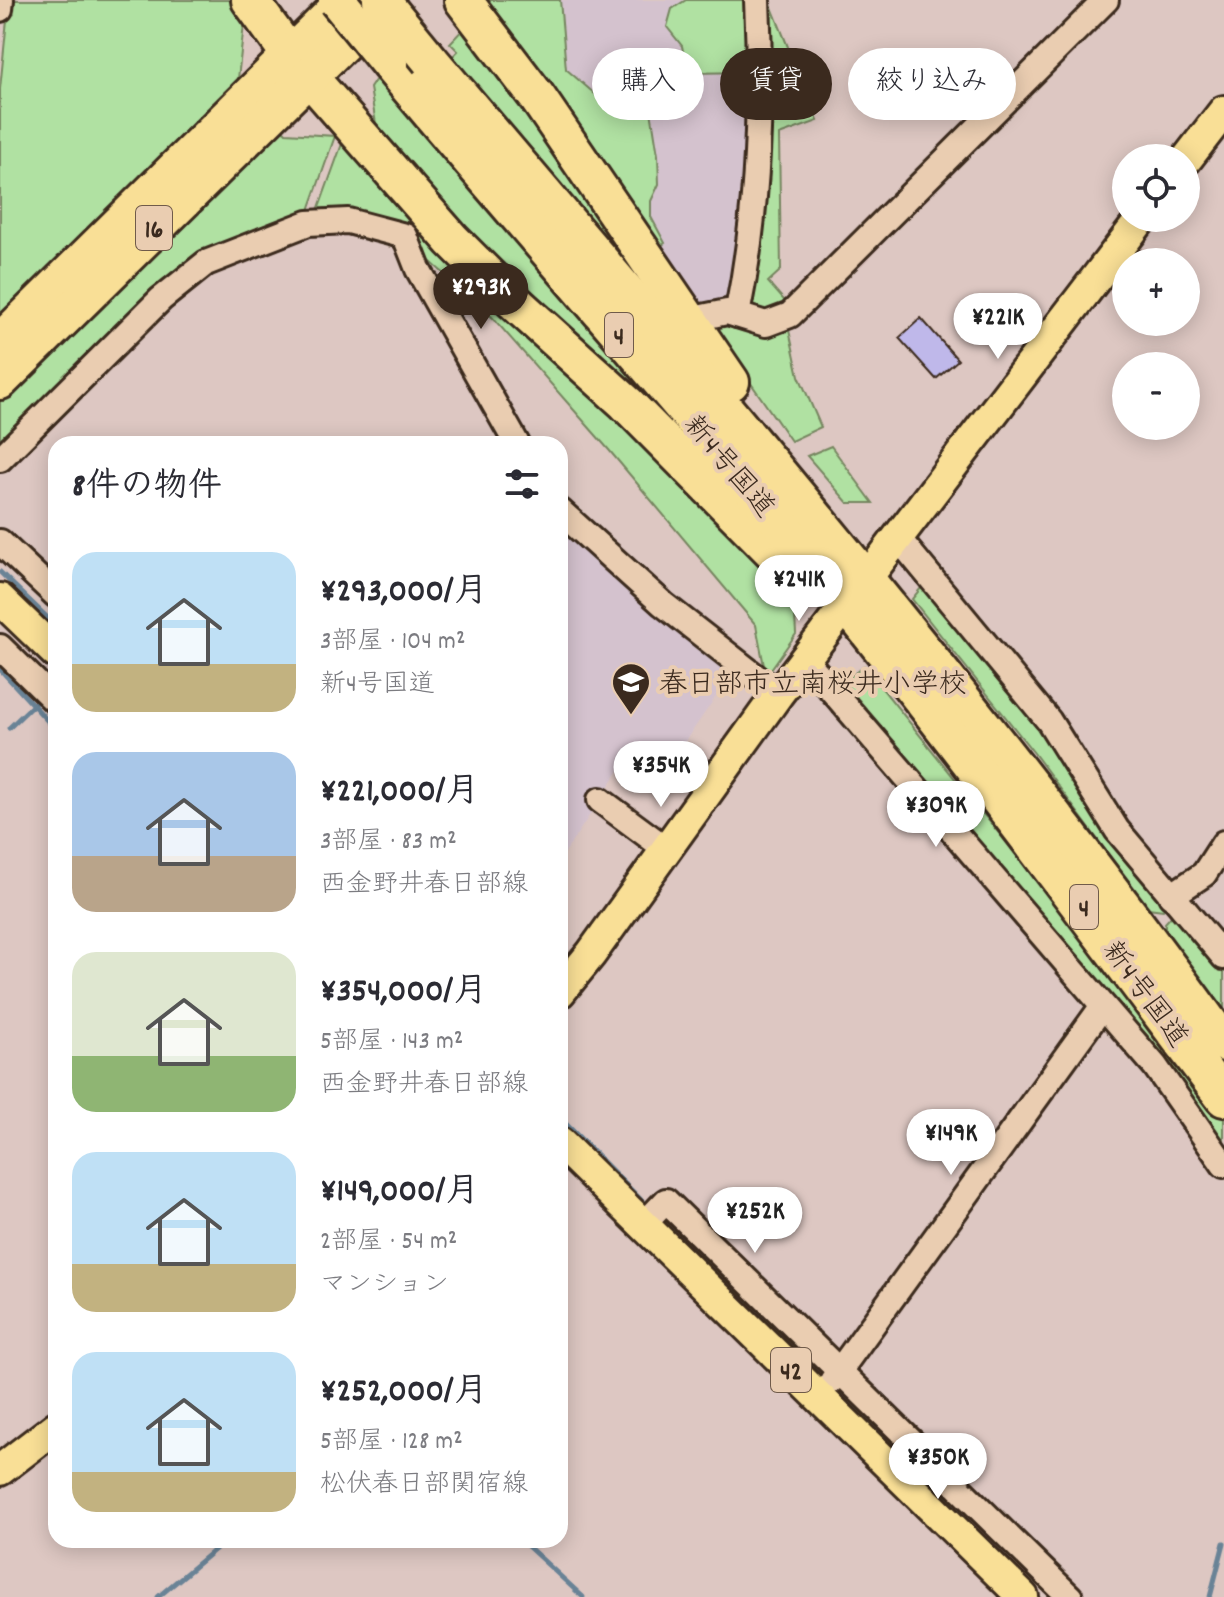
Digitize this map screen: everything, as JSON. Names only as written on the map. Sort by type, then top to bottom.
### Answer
[{"type":"highway","points":[[250,0],[299,66],[478,267],[626,403],[799,579],[850,601],[1055,889],[1127,939]]},
{"type":"highway","name":"新4号国道","points":[[337,0],[850,601]]},
{"type":"highway","name":"16","points":[[0,381],[299,66],[346,0]]},
{"type":"highway","name":"16","points":[[0,342],[299,66],[384,0]]},
{"type":"highway","name":"新4号国道","points":[[384,0],[850,601],[1127,939],[1224,1043]]},
{"type":"highway","name":"4","points":[[463,0],[537,97],[754,415],[841,522],[850,601]]},
{"type":"highway","name":"新4号国道","points":[[1127,939],[1224,1098]]},
{"type":"main road","points":[[1199,144],[1222,117]]},
{"type":"main road","points":[[568,981],[778,694],[1131,232]]},
{"type":"main road","points":[[0,599],[48,645]]},
{"type":"main road","name":"42","points":[[568,1149],[652,1216],[830,1383],[1023,1597]]},
{"type":"main road","points":[[0,1470],[48,1433]]},
{"type":"street","points":[[0,9],[1,0]]},
{"type":"street","points":[[737,315],[746,275],[761,89],[757,0]]},
{"type":"street","points":[[688,320],[727,312],[766,324],[790,315],[1106,0]]},
{"type":"street","points":[[0,459],[161,299],[206,263],[308,223],[348,221],[405,236],[418,269],[512,436]]},
{"type":"street","points":[[568,518],[663,604],[778,694]]},
{"type":"street","points":[[898,538],[1049,721],[1117,830],[1224,957]]},
{"type":"street","points":[[0,542],[48,587]]},
{"type":"street","points":[[0,647],[48,694]]},
{"type":"street","points":[[805,659],[1155,1066],[1224,1165]]},
{"type":"street","points":[[600,800],[666,849]]},
{"type":"street","points":[[1127,939],[1204,874],[1224,843]]},
{"type":"street","points":[[1070,1597],[830,1383],[1102,1007]]},
{"type":"shaded area","points":[[560,0],[686,0],[672,9],[667,27],[682,48],[592,48],[592,92],[566,69]]},
{"type":"shaded area","points":[[704,68],[720,69],[720,120],[749,120],[736,307],[699,310],[658,248],[665,242],[651,217],[651,201],[659,184],[634,120],[704,120]]},
{"type":"shaded area","name":"春日部市立南桜井小学校","points":[[568,530],[733,672],[657,782],[626,760],[568,848]]},
{"type":"green space","points":[[9,0],[233,0],[245,15],[238,79],[243,85],[0,326],[0,89]]},
{"type":"green space","points":[[485,0],[560,0],[566,69],[592,92],[592,120],[652,120],[659,184],[651,201],[651,217],[665,243],[658,248]]},
{"type":"green space","points":[[686,0],[747,0],[748,48],[720,48],[720,72],[704,73],[704,48],[682,48],[667,27],[672,9]]},
{"type":"green space","points":[[769,0],[788,48],[766,48]]},
{"type":"green space","points":[[467,25],[662,307],[448,61],[458,51],[450,43]]},
{"type":"green space","points":[[380,73],[662,409],[534,304],[378,136],[370,88]]},
{"type":"green space","points":[[761,120],[818,120],[779,135],[781,270],[768,282],[791,308],[748,316]]},
{"type":"green space","points":[[280,127],[286,133],[335,136],[308,213],[252,237],[0,452],[0,399]]},
{"type":"green space","points":[[343,141],[794,598],[796,634],[766,676],[756,625],[493,318],[431,262],[416,253],[408,232],[316,216]]},
{"type":"green space","points":[[707,320],[787,321],[799,376],[821,427],[791,441]]},
{"type":"green space","points":[[831,446],[873,503],[848,503],[807,456]]},
{"type":"green space","points":[[925,583],[1036,717],[1168,902],[1163,910],[1148,908],[1034,753],[912,599]]},
{"type":"green space","points":[[864,666],[1043,888],[1108,960],[1224,1119],[1224,1153],[841,684]]},
{"type":"green space","points":[[1175,912],[1224,969],[1224,1015],[1165,931],[1165,923]]},
{"type":"building","points":[[921,318],[958,360],[936,379],[899,338]]},
{"type":"waterway","points":[[0,572],[48,618]]},
{"type":"waterway","points":[[0,669],[48,721]]},
{"type":"waterway","points":[[9,728],[35,703]]},
{"type":"waterway","points":[[568,1126],[649,1208]]},
{"type":"waterway","points":[[659,1217],[825,1376]]},
{"type":"waterway","points":[[835,1386],[1047,1591]]},
{"type":"waterway","points":[[1210,1597],[1224,1543]]},
{"type":"waterway","points":[[158,1597],[216,1548]]},
{"type":"waterway","points":[[530,1548],[583,1597]]},
{"type":"place","name":"春日部市立南桜井小学校","points":[[631,716]]}]
